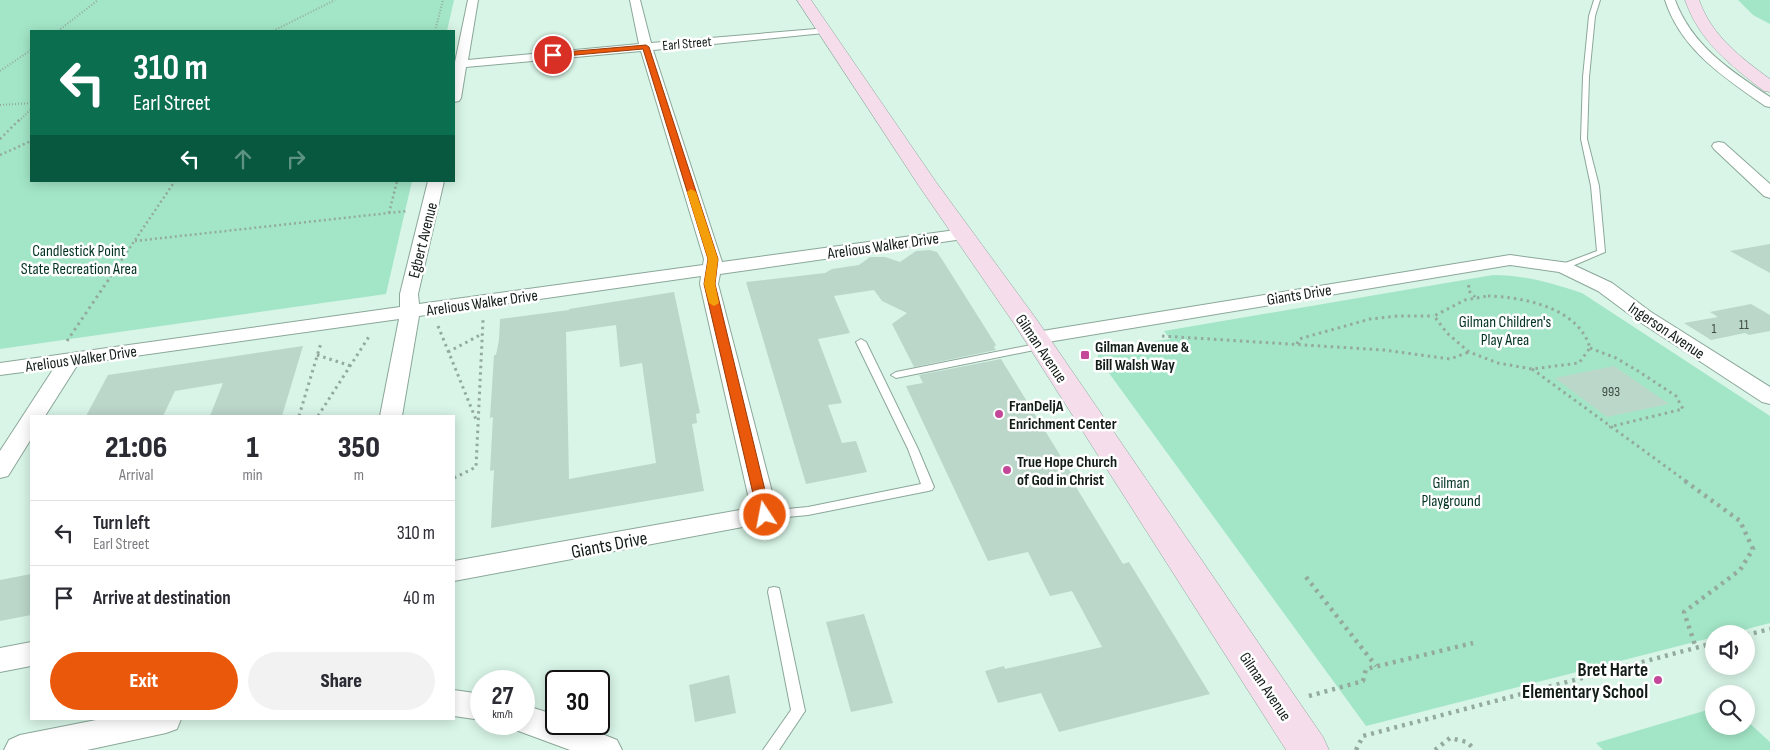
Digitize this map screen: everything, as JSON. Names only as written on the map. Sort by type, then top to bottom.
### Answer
[{"type":"street","points":[[455,93],[473,0]]},
{"type":"street","points":[[635,0],[646,47],[713,259],[710,284],[765,515]]},
{"type":"street","name":"Gilman Avenue","points":[[804,0],[1039,342],[1309,750]]},
{"type":"street","points":[[1670,0],[1672,10],[1682,28],[1695,43],[1718,65],[1770,103]]},
{"type":"street","points":[[1692,0],[1701,22],[1718,44],[1770,87]]},
{"type":"street","name":"Earl Street","points":[[461,64],[824,30]]},
{"type":"street","points":[[1719,146],[1770,193]]},
{"type":"street","name":"Egbert Avenue","points":[[391,415],[410,313],[409,294],[436,182]]},
{"type":"street","name":"Arelious Walker Drive","points":[[0,369],[375,318],[712,268],[964,234]]},
{"type":"street","name":"Giants Drive","points":[[1039,342],[1130,322],[1500,261],[1510,260],[1562,267]]},
{"type":"street","name":"Ingerson Avenue","points":[[1562,267],[1605,288],[1644,316],[1770,397]]},
{"type":"street","points":[[34,415],[61,361]]},
{"type":"street","points":[[0,470],[30,423]]},
{"type":"street","name":"Giants Drive","points":[[455,571],[765,515]]},
{"type":"street","points":[[0,660],[30,654]]},
{"type":"street","points":[[455,703],[470,705]]},
{"type":"street","points":[[20,750],[161,720]]},
{"type":"street","points":[[535,722],[606,750]]},
{"type":"lane","points":[[1562,267],[1601,252],[1595,186],[1584,139],[1586,77],[1592,16],[1597,0]]},
{"type":"lane","points":[[765,515],[808,511],[928,487],[913,449],[862,342]]},
{"type":"lane","points":[[896,374],[1039,342]]},
{"type":"lane","points":[[770,750],[798,711],[774,592]]},
{"type":"path","points":[[59,30],[98,0]]},
{"type":"path","points":[[275,30],[335,0]]},
{"type":"path","points":[[435,30],[443,0]]},
{"type":"path","points":[[0,71],[30,51]]},
{"type":"path","points":[[0,105],[30,104]]},
{"type":"path","points":[[0,139],[30,110]]},
{"type":"path","points":[[0,155],[30,141]]},
{"type":"path","points":[[61,361],[135,241],[174,182]]},
{"type":"path","points":[[389,213],[397,182]]},
{"type":"path","points":[[135,241],[430,208]]},
{"type":"path","points":[[1298,344],[1298,339],[1370,319],[1398,316],[1434,316],[1475,297],[1500,296],[1524,300],[1546,307],[1581,328],[1588,338],[1590,348],[1578,363],[1532,369],[1498,363],[1469,352],[1447,332],[1434,316]]},
{"type":"path","points":[[455,478],[476,467],[484,302]]},
{"type":"path","points":[[442,308],[438,327],[478,425]]},
{"type":"path","points":[[319,415],[369,339],[375,318]]},
{"type":"path","points":[[1130,322],[1165,338],[1384,350],[1450,360],[1469,352]]},
{"type":"path","points":[[299,415],[326,324]]},
{"type":"path","points":[[448,352],[483,334]]},
{"type":"path","points":[[1590,348],[1616,358],[1638,371],[1676,396],[1684,409],[1609,427]]},
{"type":"path","points":[[317,355],[351,366]]},
{"type":"path","points":[[1532,369],[1740,521],[1754,549],[1740,570],[1684,612],[1696,648]]},
{"type":"path","points":[[1306,577],[1376,666]]},
{"type":"path","points":[[1755,633],[1770,629]]},
{"type":"path","points":[[1278,704],[1363,681],[1366,669],[1473,643]]},
{"type":"path","points":[[1356,750],[1363,736],[1705,646]]},
{"type":"path","points":[[1435,750],[1450,738],[1467,742],[1475,750]]},
{"type":"green space","name":"Candlestick Point State Recreation Area","points":[[0,0],[454,0],[447,30],[30,30],[30,182],[412,182],[386,294],[0,349]]},
{"type":"green space","points":[[1738,0],[1770,0],[1770,24],[1753,15]]},
{"type":"green space","name":"Gilman Playground","points":[[1493,275],[1516,276],[1538,280],[1582,293],[1770,416],[1770,623],[1755,627],[1755,625],[1705,625],[1705,639],[1366,726],[1098,358],[1098,352],[1107,348],[1170,339],[1164,331]]},
{"type":"green space","points":[[1705,711],[1705,735],[1755,735],[1755,728],[1770,742],[1770,750],[1603,750],[1596,743]]},
{"type":"building","points":[[1770,244],[1770,273],[1730,251]]},
{"type":"building","points":[[930,250],[937,252],[945,264],[996,345],[994,347],[996,350],[914,367],[892,324],[907,313],[882,301],[874,290],[834,296],[850,333],[818,339],[842,403],[828,405],[842,443],[856,441],[867,472],[806,484],[746,282],[825,273],[832,269],[859,265],[870,257],[885,257],[900,262],[916,251]]},
{"type":"building","points":[[674,292],[700,413],[696,414],[697,423],[692,424],[704,491],[491,528],[494,470],[490,471],[493,417],[490,418],[494,355],[496,355],[499,340],[500,319]],"holes":[[[616,325],[620,367],[642,363],[656,463],[569,479],[566,332]]]},
{"type":"building","points":[[1751,304],[1770,315],[1770,331],[1749,335],[1745,333],[1711,340],[1684,323],[1718,317],[1710,312]]},
{"type":"building","points":[[303,346],[282,415],[210,415],[223,383],[175,391],[163,415],[87,415],[108,375]]},
{"type":"building","points":[[1001,359],[1079,486],[1076,487],[1123,564],[1129,562],[1210,694],[1059,732],[1041,693],[998,703],[985,671],[1004,666],[1005,669],[1102,647],[1072,591],[1050,596],[1028,552],[988,561],[906,386],[923,383],[919,375]]},
{"type":"building","points":[[1614,366],[1669,404],[1607,417],[1555,378]]},
{"type":"building","points":[[30,574],[30,615],[0,621],[0,580]]},
{"type":"building","points":[[864,614],[893,703],[851,712],[826,622]]},
{"type":"building","points":[[729,675],[736,713],[695,722],[689,685]]},
{"type":"slow traffic","points":[[691,192],[713,259],[710,284],[714,303]]},
{"type":"place","name":"Gilman Avenue & Bill Walsh Way","points":[[1085,355]]},
{"type":"place","name":"FranDeljA Enrichment Center","points":[[999,414]]},
{"type":"place","name":"True Hope Church of God in Christ","points":[[1007,470]]},
{"type":"place","name":"Bret Harte Elementary School","points":[[1658,680]]},
{"type":"route","points":[[553,55],[646,47],[713,259],[710,284],[765,515]]},
{"type":"park label","name":"Gilman Children's Play Area","points":[[1505,330]]}]
